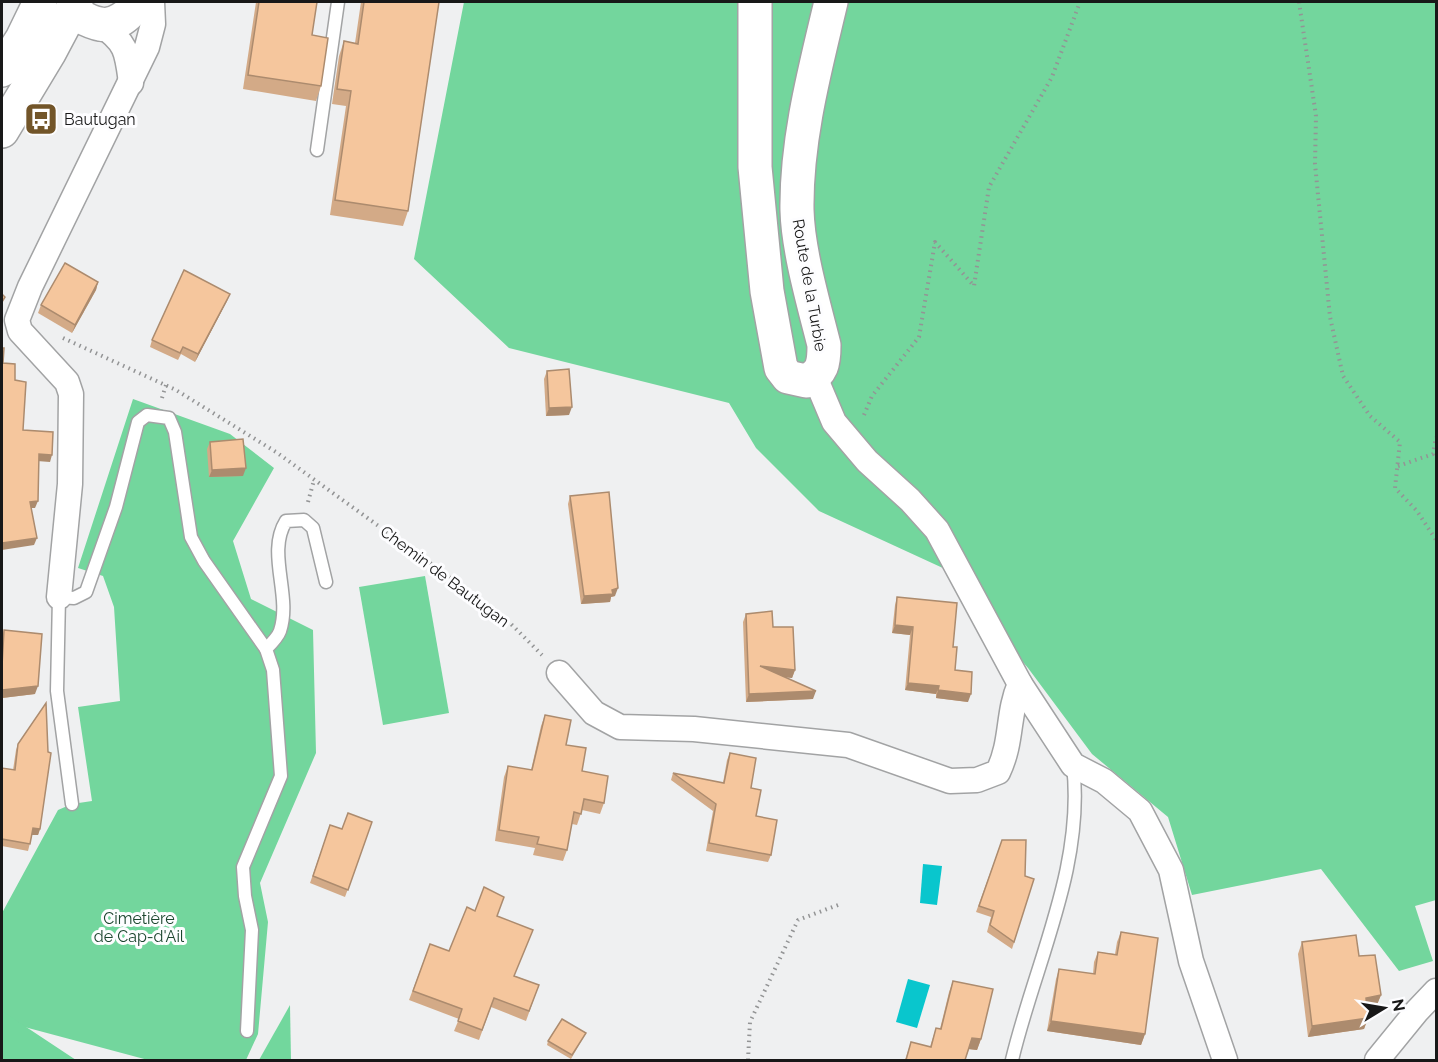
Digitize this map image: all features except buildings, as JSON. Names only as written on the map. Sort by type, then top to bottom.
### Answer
[{"type":"street","points":[[2,70],[40,2]]},
{"type":"street","points":[[79,10],[127,16],[135,2]]},
{"type":"street","points":[[59,597],[70,484],[71,394],[67,382],[21,319],[147,47],[153,24],[152,2]]},
{"type":"street","name":"Route de la Turbie","points":[[755,2],[755,167],[760,235],[778,357],[788,377],[806,381],[815,376],[824,364],[824,345],[797,212],[799,164],[812,83],[831,2]]},
{"type":"street","points":[[79,10],[119,38],[125,48],[131,83]]},
{"type":"street","points":[[2,131],[79,10]]},
{"type":"street","points":[[815,376],[834,422],[867,461],[910,500],[937,530],[1020,684],[1073,765],[1104,781],[1140,811],[1171,870],[1191,961],[1225,1060]]},
{"type":"street","points":[[559,673],[594,713],[620,727],[694,729],[848,745],[950,781],[977,780],[998,772],[1008,752],[1013,700],[1020,684]]},
{"type":"street","points":[[1377,1060],[1417,1011],[1437,991]]},
{"type":"lane","points":[[317,150],[338,2]]},
{"type":"lane","points":[[72,804],[57,691],[59,597],[74,598],[86,592],[116,507],[138,422],[147,415],[157,415],[169,418],[175,432],[191,537],[204,561],[266,649],[273,670],[281,776],[243,867],[245,896],[252,930],[247,1031]]},
{"type":"lane","points":[[266,649],[280,631],[282,601],[278,535],[286,521],[304,520],[313,528],[326,582]]},
{"type":"lane","points":[[1012,1060],[1072,855],[1077,798],[1073,765]]},
{"type":"path","points":[[859,425],[872,396],[918,337],[935,242],[974,286],[989,187],[1052,76],[1080,2]]},
{"type":"path","points":[[1299,2],[1316,116],[1315,164],[1324,237],[1330,317],[1343,376],[1370,416],[1400,442],[1395,488],[1417,511],[1437,540]]},
{"type":"path","name":"Chemin de Bautugan","points":[[21,319],[176,390],[276,452],[502,615],[559,673]]},
{"type":"path","points":[[1398,466],[1433,454],[1437,437]]},
{"type":"path","points":[[748,1060],[750,1022],[798,920],[838,905]]},
{"type":"green space","points":[[464,2],[1436,2],[1436,900],[1415,906],[1433,961],[1399,971],[1321,869],[1192,895],[1168,817],[1092,754],[1028,668],[945,569],[819,511],[756,448],[729,403],[509,348],[414,259]]},
{"type":"green space","name":"Cimetière de Cap-d'Ail","points":[[133,399],[230,434],[274,468],[233,541],[251,599],[313,630],[316,753],[260,883],[268,922],[258,1034],[246,1060],[148,1060],[2,1021],[2,913],[58,810],[72,804],[92,801],[78,707],[120,701],[114,607],[103,576],[78,568]]},
{"type":"green space","points":[[425,576],[449,713],[383,725],[359,587]]},
{"type":"green space","points":[[290,1005],[291,1060],[259,1060]]},
{"type":"green space","points":[[2,1011],[76,1060],[2,1060]]},
{"type":"water","points":[[923,864],[942,866],[937,905],[920,903]]},
{"type":"water","points":[[908,979],[930,985],[917,1028],[896,1022]]},
{"type":"place","name":"Bautugan","points":[[41,119]]}]
